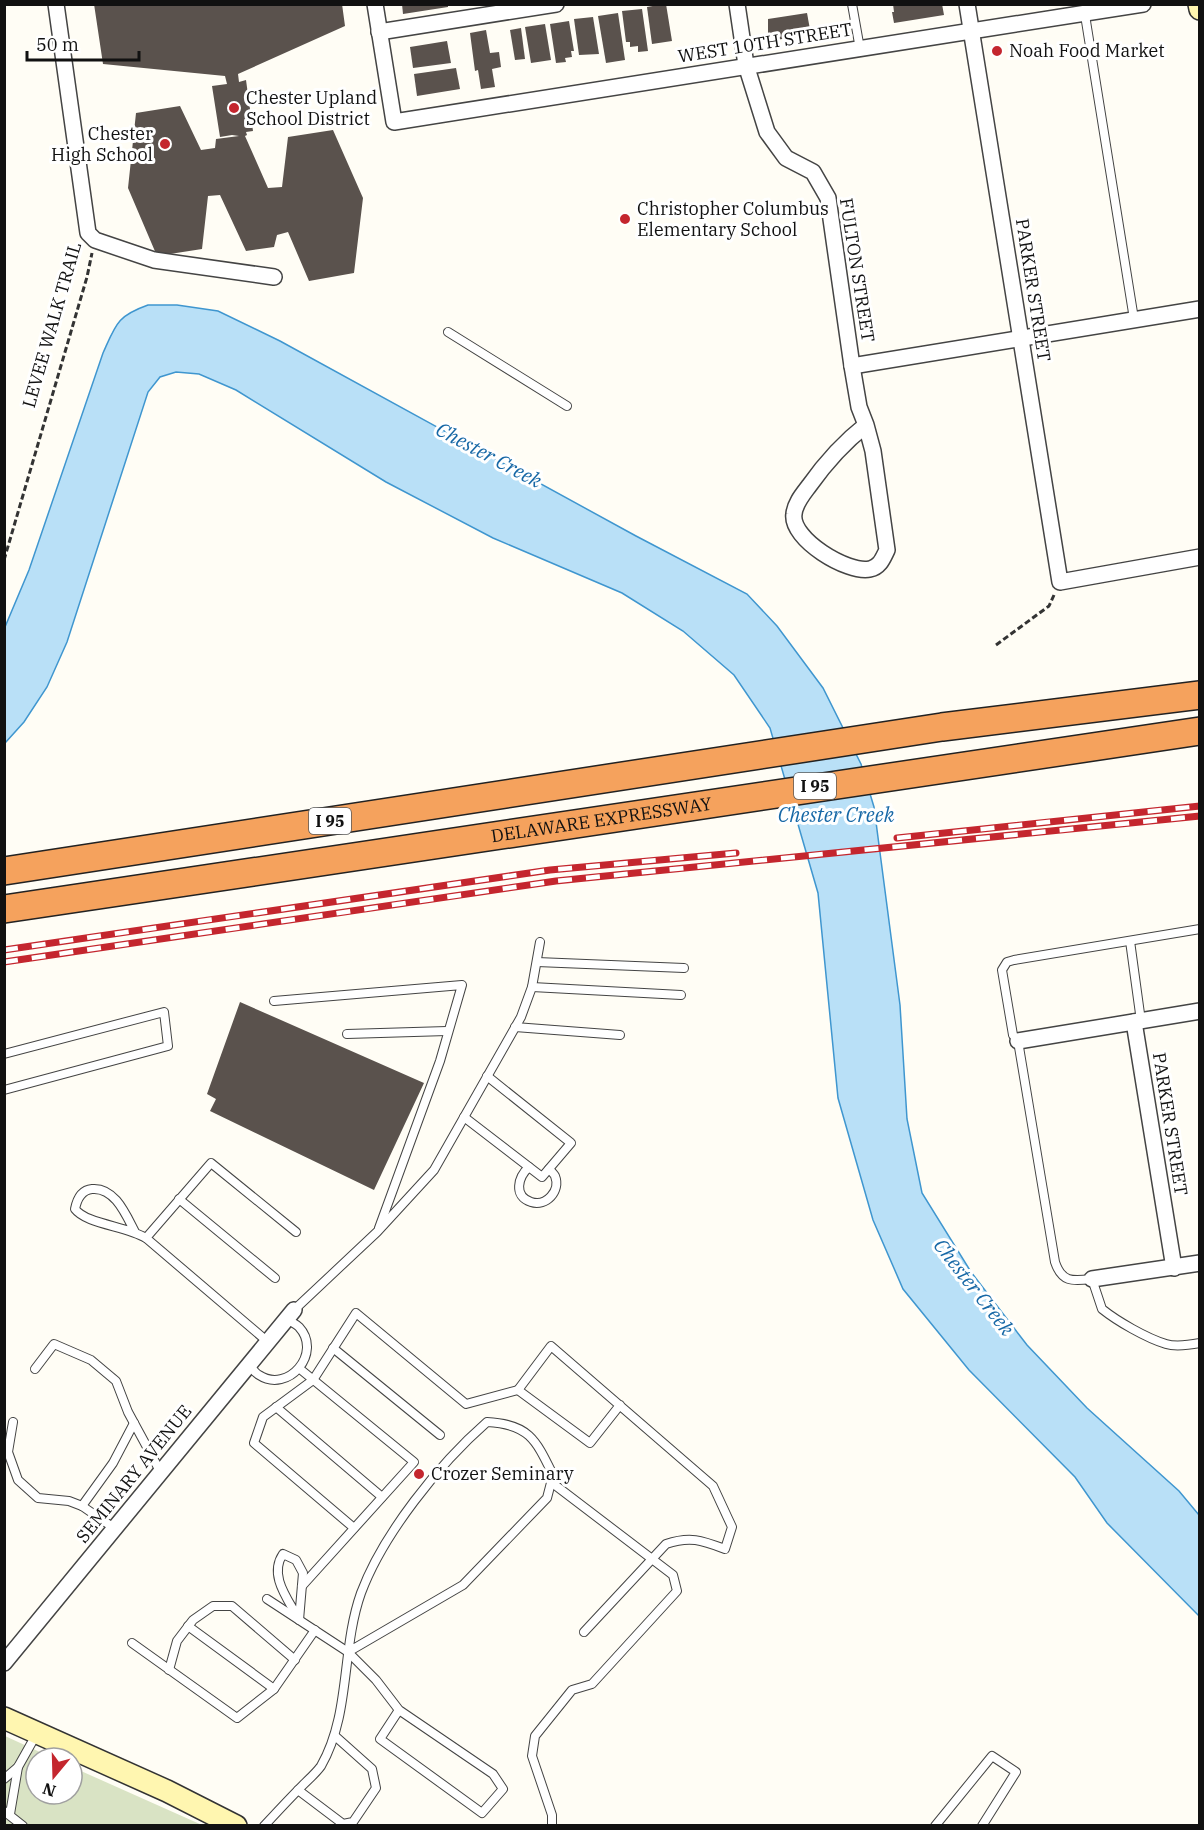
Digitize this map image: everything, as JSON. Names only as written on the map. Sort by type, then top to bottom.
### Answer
[{"type":"highway","name":"I 95","points":[[4,871],[942,727],[1200,695]]},
{"type":"highway","name":"DELAWARE EXPRESSWAY","points":[[4,909],[959,765],[1200,731]]},
{"type":"main road","points":[[1199,4],[1200,9]]},
{"type":"main road","points":[[4,1718],[167,1791],[236,1826]]},
{"type":"street","points":[[56,4],[88,232],[95,240]]},
{"type":"street","points":[[375,4],[379,32],[556,4]]},
{"type":"street","name":"FULTON STREET","points":[[737,4],[746,65],[767,132],[786,158],[813,172],[828,198],[852,366],[859,407],[866,425],[873,451],[887,550],[881,564],[869,570],[843,565],[806,541],[796,528],[793,515],[797,503],[830,458],[866,425]]},
{"type":"street","name":"PARKER STREET","points":[[968,4],[1060,582]]},
{"type":"street","name":"WEST 10TH STREET","points":[[379,32],[394,122],[1143,4]]},
{"type":"street","name":"LEVEE WALK TRAIL","points":[[95,240],[154,260],[274,277]]},
{"type":"street","points":[[852,366],[1200,309]]},
{"type":"street","points":[[1060,582],[1200,558]]},
{"type":"street","points":[[1018,1041],[1200,1011]]},
{"type":"street","name":"PARKER STREET","points":[[1137,1021],[1174,1268]]},
{"type":"street","points":[[1092,1279],[1200,1263]]},
{"type":"street","name":"SEMINARY AVENUE","points":[[6,1657],[291,1314]]},
{"type":"lane","points":[[852,4],[860,49]]},
{"type":"lane","points":[[1084,15],[1134,319]]},
{"type":"lane","points":[[448,332],[567,406]]},
{"type":"lane","points":[[1200,929],[1014,960],[1003,966],[1002,978],[1013,1035],[1018,1041],[1058,1271],[1068,1280],[1092,1279],[1102,1309],[1109,1315],[1166,1344],[1184,1346],[1200,1343]]},
{"type":"lane","points":[[1130,941],[1137,1021]]},
{"type":"lane","points":[[249,1365],[259,1376],[274,1380],[288,1378],[300,1369],[307,1356],[307,1341],[291,1314],[377,1232],[434,1170],[515,1027],[532,987],[540,942]]},
{"type":"lane","points":[[537,962],[684,968]]},
{"type":"lane","points":[[274,1001],[462,985],[440,1061],[377,1232]]},
{"type":"lane","points":[[532,987],[681,994]]},
{"type":"lane","points":[[4,1054],[164,1012],[168,1046],[4,1090]]},
{"type":"lane","points":[[515,1027],[620,1035]]},
{"type":"lane","points":[[346,1034],[447,1031]]},
{"type":"lane","points":[[464,1117],[542,1177],[571,1143],[487,1076]]},
{"type":"lane","points":[[146,1238],[211,1163],[296,1232]]},
{"type":"lane","points":[[529,1167],[521,1174],[518,1185],[522,1195],[531,1202],[541,1203],[551,1198],[556,1188],[556,1178],[549,1169]]},
{"type":"lane","points":[[135,1232],[116,1199],[106,1191],[96,1188],[86,1190],[80,1195],[75,1209],[79,1215],[88,1220],[135,1232],[146,1238],[267,1342]]},
{"type":"lane","points":[[179,1199],[275,1278]]},
{"type":"lane","points":[[354,1528],[254,1443],[263,1417],[313,1380],[356,1313],[466,1404],[518,1390],[551,1346],[713,1486],[732,1527],[724,1548],[698,1539],[682,1539],[666,1544],[584,1632]]},
{"type":"lane","points":[[35,1369],[54,1344],[91,1360],[116,1381],[134,1423],[160,1471]]},
{"type":"lane","points":[[333,1348],[440,1435]]},
{"type":"lane","points":[[300,1369],[414,1462],[302,1586]]},
{"type":"lane","points":[[518,1390],[590,1443],[620,1405]]},
{"type":"lane","points":[[276,1407],[382,1497]]},
{"type":"lane","points":[[13,1422],[8,1452],[18,1480],[38,1498],[82,1506],[114,1528]]},
{"type":"lane","points":[[264,1826],[320,1768],[335,1736],[348,1652],[360,1596],[373,1563],[388,1538],[467,1439],[487,1422],[506,1423],[523,1430],[540,1448],[553,1475],[547,1498],[463,1585],[348,1652]]},
{"type":"lane","points":[[82,1506],[113,1463],[134,1423]]},
{"type":"lane","points":[[551,1482],[673,1575],[677,1591],[592,1684],[572,1690],[535,1736],[532,1756],[552,1815],[552,1826]]},
{"type":"lane","points":[[283,1554],[296,1560],[303,1573],[299,1620],[277,1579],[278,1561],[283,1554]]},
{"type":"lane","points":[[267,1599],[348,1652],[376,1680],[399,1710],[494,1774],[503,1789],[482,1813],[380,1739],[399,1710]]},
{"type":"lane","points":[[169,1670],[177,1641],[193,1620],[213,1606],[232,1606],[295,1660]]},
{"type":"lane","points":[[188,1626],[274,1689]]},
{"type":"lane","points":[[132,1643],[237,1718],[274,1689],[315,1630]]},
{"type":"lane","points":[[22,1826],[7,1813],[18,1767],[37,1733]]},
{"type":"lane","points":[[298,1790],[343,1824],[353,1822],[376,1788],[372,1769],[335,1736]]},
{"type":"lane","points":[[935,1826],[992,1756],[1016,1772],[982,1826]]},
{"type":"lane","points":[[4,1779],[18,1767]]},
{"type":"path","name":"LEVEE WALK TRAIL","points":[[4,560],[87,276],[95,240]]},
{"type":"path","points":[[996,645],[1050,606],[1060,582]]},
{"type":"green space","points":[[5,1736],[27,1746],[24,1746],[24,1806],[84,1806],[84,1772],[202,1825],[5,1826]]},
{"type":"water","name":"Chester Creek","points":[[148,305],[177,305],[218,311],[280,341],[636,536],[747,594],[777,626],[823,688],[861,764],[874,807],[900,1005],[907,1119],[922,1193],[971,1272],[1027,1345],[1087,1408],[1179,1491],[1199,1515],[1199,1616],[1107,1523],[1075,1477],[969,1370],[903,1289],[873,1220],[838,1098],[818,893],[770,728],[734,675],[683,631],[622,593],[493,538],[386,482],[236,390],[199,374],[176,372],[160,377],[148,392],[67,642],[47,687],[24,722],[5,743],[5,627],[29,570],[107,343],[124,317]]},
{"type":"building","name":"Chester High School","points":[[94,4],[342,4],[345,26],[238,74],[239,82],[246,80],[253,131],[246,132],[245,136],[268,188],[282,187],[288,137],[333,130],[363,198],[354,273],[309,281],[288,232],[277,235],[274,247],[246,251],[220,195],[208,196],[202,249],[157,256],[128,188],[136,113],[180,106],[201,150],[215,148],[216,139],[239,136],[220,137],[212,86],[227,84],[225,76],[103,64]]},
{"type":"building","points":[[402,4],[448,4],[448,7],[403,14]]},
{"type":"building","points":[[666,4],[672,41],[652,44],[647,7]]},
{"type":"building","points":[[893,4],[942,4],[944,15],[894,23]]},
{"type":"building","points":[[642,9],[648,51],[638,52],[638,46],[630,47],[630,42],[626,42],[622,11]]},
{"type":"building","points":[[618,13],[625,60],[606,63],[598,16]]},
{"type":"building","points":[[807,13],[811,35],[768,41],[768,19]]},
{"type":"building","points":[[593,17],[599,54],[579,55],[574,19]]},
{"type":"building","points":[[569,21],[574,51],[571,51],[572,57],[565,58],[566,62],[556,63],[550,24]]},
{"type":"building","points":[[545,24],[551,60],[531,63],[525,27]]},
{"type":"building","points":[[521,28],[525,59],[515,60],[510,30]]},
{"type":"building","points":[[486,30],[490,53],[499,52],[501,67],[492,69],[495,87],[481,89],[478,70],[475,71],[470,33]]},
{"type":"building","points":[[447,41],[451,63],[413,68],[410,47]]},
{"type":"building","points":[[456,68],[460,89],[417,96],[414,74]]},
{"type":"building","points":[[240,1002],[424,1083],[374,1190],[210,1111],[216,1099],[207,1094]]},
{"type":"railway","points":[[897,838],[1200,806]]},
{"type":"railway","points":[[4,962],[556,881],[1200,816]]},
{"type":"railway","points":[[4,950],[550,870],[736,853]]},
{"type":"place","name":"Noah Food Market","points":[[997,51]]},
{"type":"place","name":"Chester Upland School District","points":[[234,108]]},
{"type":"place","name":"Chester High School","points":[[165,144]]},
{"type":"place","name":"Christopher Columbus Elementary School","points":[[625,219]]},
{"type":"place","name":"Crozer Seminary","points":[[419,1474]]}]
